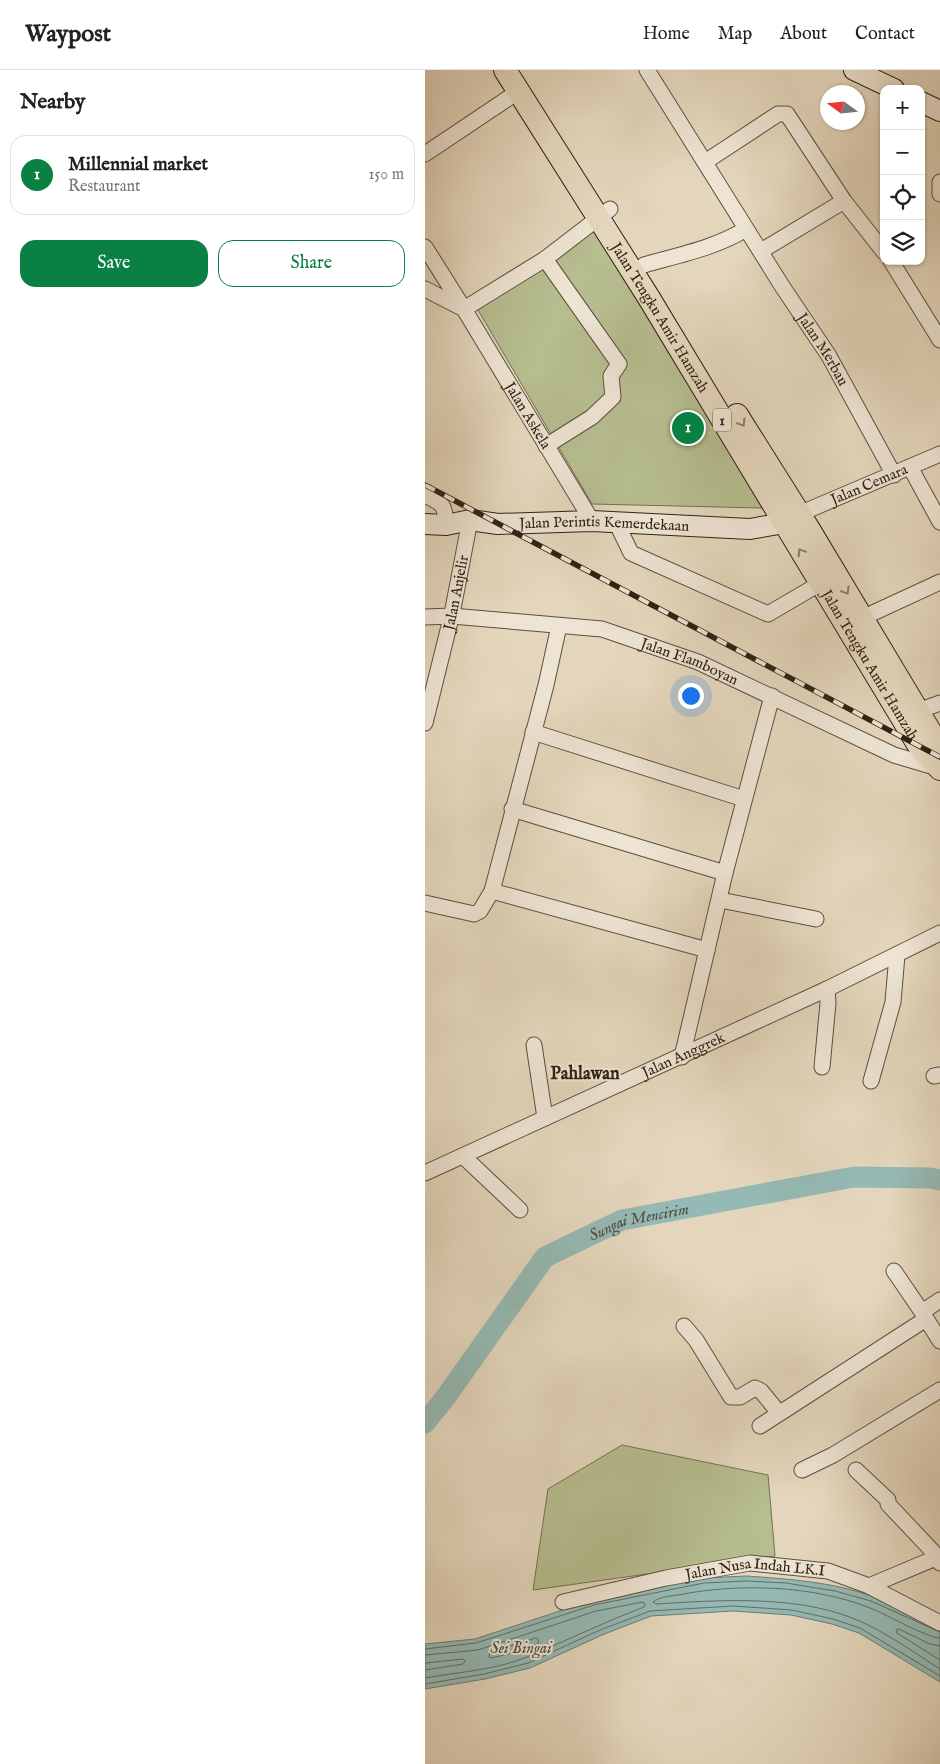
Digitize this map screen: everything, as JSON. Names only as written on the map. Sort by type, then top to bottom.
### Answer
[{"type":"main road","name":"Jalan Tengku Amir Hamzah","points":[[505,70],[521,81],[605,213],[791,518],[862,618],[937,741]]},
{"type":"main road","name":"Jalan Tengku Amir Hamzah","points":[[605,213],[644,265],[791,518],[821,583],[919,746],[940,769]]},
{"type":"street","name":"Jalan Merbau","points":[[647,70],[746,229],[829,356],[894,475]]},
{"type":"street","points":[[854,70],[886,85]]},
{"type":"street","points":[[425,154],[521,81]]},
{"type":"street","points":[[925,104],[940,110]]},
{"type":"street","points":[[705,162],[782,113],[787,114],[844,201],[880,247]]},
{"type":"street","points":[[940,182],[940,194]]},
{"type":"street","points":[[761,251],[844,201]]},
{"type":"street","points":[[425,289],[464,309],[545,259],[605,213]]},
{"type":"street","points":[[644,265],[701,250],[731,238],[746,229]]},
{"type":"street","name":"Jalan Askela","points":[[425,247],[591,522]]},
{"type":"street","points":[[545,259],[619,364],[611,376],[613,397],[592,417],[546,446]]},
{"type":"street","points":[[893,265],[940,340]]},
{"type":"street","name":"Jalan Cemara","points":[[791,518],[940,454]]},
{"type":"street","points":[[910,468],[940,522]]},
{"type":"street","points":[[425,495],[440,502],[445,508],[446,525]]},
{"type":"street","name":"Jalan Perintis Kemerdekaan","points":[[425,524],[446,525],[471,520],[498,524],[616,522],[750,529],[791,518]]},
{"type":"street","name":"Jalan Anjelir","points":[[425,723],[451,616],[471,520]]},
{"type":"street","points":[[616,522],[631,553],[768,614],[821,583]]},
{"type":"street","points":[[862,618],[940,582]]},
{"type":"street","name":"Jalan Flamboyan","points":[[425,618],[451,616],[602,629],[697,662],[894,755],[940,769]]},
{"type":"street","points":[[425,904],[474,914],[481,911],[492,892],[559,626]]},
{"type":"street","points":[[682,1057],[725,873],[772,696]]},
{"type":"street","points":[[918,712],[940,703]]},
{"type":"street","points":[[533,732],[744,799]]},
{"type":"street","points":[[512,809],[725,873]]},
{"type":"street","points":[[492,892],[707,950]]},
{"type":"street","points":[[720,900],[816,919]]},
{"type":"street","name":"Jalan Anggrek","points":[[425,1173],[682,1057],[827,989],[940,933]]},
{"type":"street","points":[[871,1081],[893,1002],[897,955]]},
{"type":"street","points":[[822,1067],[827,1019],[827,989]]},
{"type":"street","points":[[534,1045],[545,1118]]},
{"type":"street","points":[[464,1157],[520,1210]]},
{"type":"street","points":[[894,1271],[940,1341]]},
{"type":"street","points":[[760,1426],[924,1315],[940,1300]]},
{"type":"street","points":[[684,1326],[696,1340],[731,1397],[740,1397],[755,1388],[761,1391],[779,1413]]},
{"type":"street","points":[[802,1470],[833,1455],[940,1390]]},
{"type":"street","points":[[856,1470],[877,1488],[888,1500],[888,1504],[939,1560],[869,1586]]},
{"type":"street","name":"Jalan Nusa Indah LK.I","points":[[563,1602],[666,1578],[751,1563],[828,1572],[869,1586],[940,1623]]},
{"type":"green space","points":[[595,224],[762,508],[592,504],[478,310]]},
{"type":"green space","points":[[622,1445],[768,1475],[775,1556],[533,1590],[548,1489]]},
{"type":"water","name":"Sei Bingai","points":[[746,1576],[811,1582],[859,1592],[891,1604],[940,1628],[940,1682],[859,1633],[832,1624],[791,1615],[733,1611],[651,1616],[602,1635],[530,1668],[485,1679],[425,1689],[425,1644],[475,1639],[593,1600],[704,1578]]},
{"type":"waterway","name":"Sungai Mencirim","points":[[425,1423],[445,1398],[545,1257],[622,1220],[854,1177],[930,1178],[940,1180]]},
{"type":"railway","points":[[425,485],[940,757]]},
{"type":"place","name":"Millennial market","points":[[688,428]]},
{"type":"district","name":"Pahlawan","points":[[585,1073]]}]
